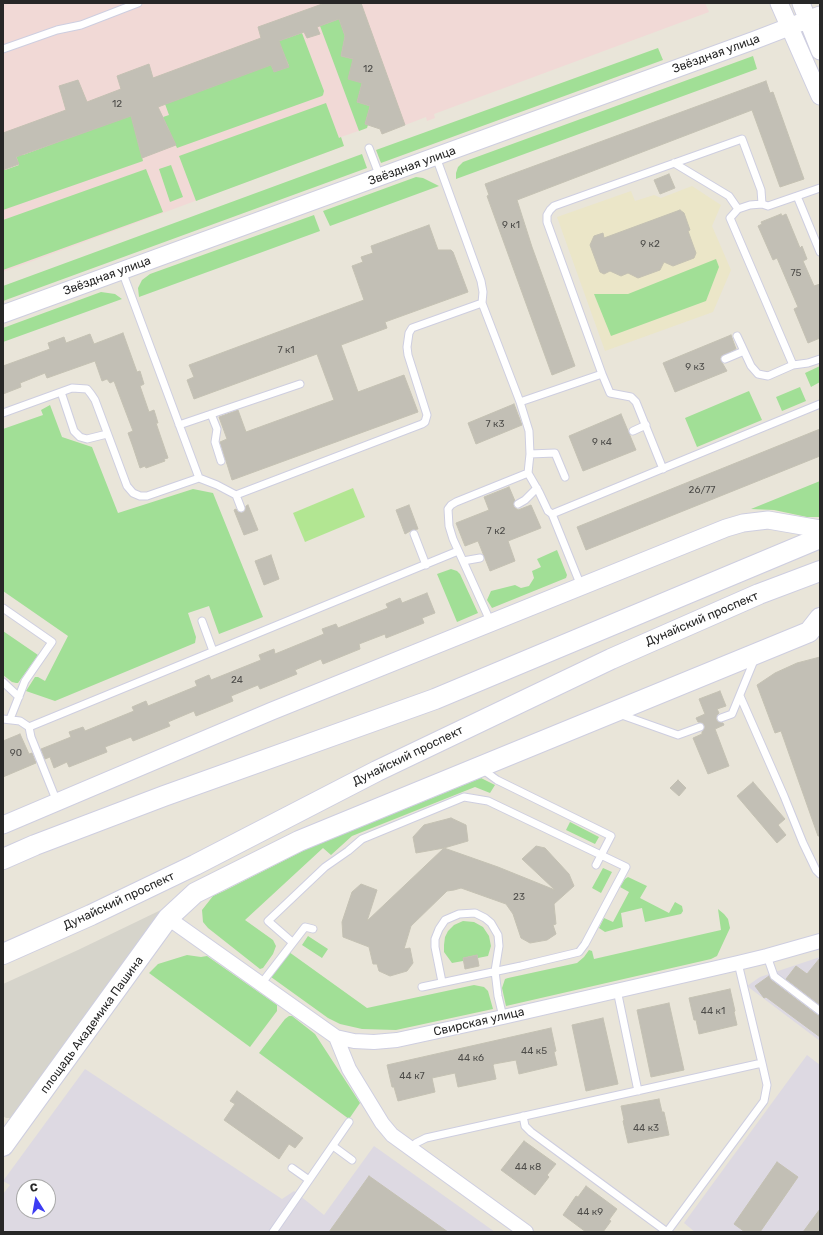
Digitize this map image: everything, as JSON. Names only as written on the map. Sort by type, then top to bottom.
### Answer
[{"type":"main road","points":[[3,859],[35,845],[164,796],[435,698],[820,538]]},
{"type":"main road","name":"Дунайский проспект","points":[[3,954],[91,915],[195,865],[397,761],[611,659],[759,594],[820,571]]},
{"type":"main road","name":"площадь Академика Пашина","points":[[3,1146],[175,911],[195,893],[299,841],[757,653],[816,626]]},
{"type":"street","points":[[779,3],[791,27],[820,96]]},
{"type":"street","points":[[801,3],[814,18],[820,51]]},
{"type":"street","name":"Звёздная улица","points":[[3,314],[380,178],[436,156],[814,18]]},
{"type":"street","points":[[3,825],[272,711],[726,528],[743,523],[768,520],[820,529]]},
{"type":"street","name":"Свирская улица","points":[[175,911],[261,984],[336,1037],[354,1041],[374,1042],[397,1040],[738,964],[820,941]]},
{"type":"street","points":[[336,1037],[349,1070],[382,1123],[392,1135],[526,1232]]},
{"type":"lane","points":[[3,49],[57,30],[81,26],[138,3]]},
{"type":"lane","points":[[663,468],[636,402],[631,397],[610,393],[547,222],[547,215],[554,206],[742,138],[761,190],[762,204]]},
{"type":"lane","points":[[369,148],[380,178]]},
{"type":"lane","points":[[436,156],[481,281],[483,292],[482,303],[520,402],[529,431],[530,454],[528,472],[548,511],[552,514],[581,586]]},
{"type":"lane","points":[[674,163],[729,196],[738,209]]},
{"type":"lane","points":[[793,365],[730,218],[738,209],[750,205],[762,204],[768,206],[820,188]]},
{"type":"lane","points":[[797,196],[820,252]]},
{"type":"lane","points":[[122,271],[178,426],[199,478]]},
{"type":"lane","points":[[236,495],[425,422],[427,415],[408,355],[407,347],[409,333],[412,328],[482,303]]},
{"type":"lane","points":[[737,336],[751,366],[758,374],[768,376],[793,365],[808,363],[820,359]]},
{"type":"lane","points":[[725,359],[744,351]]},
{"type":"lane","points":[[520,402],[602,374]]},
{"type":"lane","points":[[178,426],[300,384]]},
{"type":"lane","points":[[3,413],[72,388],[87,389],[95,400],[106,434],[127,486],[133,493],[140,496],[147,496],[199,478],[236,495],[241,508]]},
{"type":"lane","points":[[61,392],[74,431],[87,439],[106,434]]},
{"type":"lane","points":[[552,514],[820,404]]},
{"type":"lane","points":[[211,414],[217,429],[215,442],[221,461]]},
{"type":"lane","points":[[633,430],[646,425]]},
{"type":"lane","points":[[530,454],[555,453],[565,477]]},
{"type":"lane","points":[[491,623],[458,552],[449,526],[448,509],[451,505],[528,472]]},
{"type":"lane","points":[[518,504],[525,500],[537,488]]},
{"type":"lane","points":[[414,534],[426,565]]},
{"type":"lane","points":[[29,726],[458,552]]},
{"type":"lane","points":[[463,561],[480,558]]},
{"type":"lane","points":[[3,608],[52,642],[25,681],[19,697],[6,719],[20,721],[29,726]]},
{"type":"lane","points":[[202,622],[214,651]]},
{"type":"lane","points":[[721,718],[732,714],[757,653]]},
{"type":"lane","points":[[3,682],[19,697]]},
{"type":"lane","points":[[740,696],[803,843],[816,870],[820,874]]},
{"type":"lane","points":[[613,711],[678,735],[700,727]]},
{"type":"lane","points":[[29,726],[31,737],[57,803]]},
{"type":"lane","points":[[479,766],[497,780],[610,836],[596,865]]},
{"type":"lane","points":[[292,942],[268,921],[325,867],[362,839],[464,797],[488,801],[626,867],[585,944],[579,952],[422,987]]},
{"type":"lane","points":[[442,982],[437,961],[435,939],[445,920],[459,914],[475,913],[485,918],[491,923],[498,935],[499,946],[495,971],[498,996],[503,1017]]},
{"type":"lane","points":[[261,984],[304,927],[313,929]]},
{"type":"lane","points":[[767,956],[774,976],[820,1011]]},
{"type":"lane","points":[[523,1116],[525,1126],[531,1132],[667,1232],[764,1101],[767,1085],[738,964]]},
{"type":"lane","points":[[617,990],[638,1091]]},
{"type":"lane","points":[[411,1148],[416,1142],[426,1138],[762,1063]]},
{"type":"lane","points":[[273,1232],[349,1122]]},
{"type":"lane","points":[[333,1146],[352,1160]]},
{"type":"lane","points":[[292,1168],[309,1180]]},
{"type":"shaded area","points":[[3,3],[705,3],[709,12],[434,114],[435,118],[427,121],[426,117],[382,134],[380,129],[368,125],[367,128],[341,137],[344,146],[3,272]]},
{"type":"shaded area","points":[[692,186],[721,205],[712,226],[731,270],[713,312],[605,351],[557,217],[631,191],[635,201],[654,195],[661,198]]},
{"type":"shaded area","points":[[165,908],[12,1118],[6,1118],[3,1116],[3,984]]},
{"type":"shaded area","points":[[820,957],[820,1041],[747,986],[760,977]]},
{"type":"shaded area","points":[[807,1055],[820,1065],[820,1232],[695,1232],[684,1223]]},
{"type":"shaded area","points":[[85,1069],[282,1199],[294,1191],[324,1215],[374,1146],[495,1232],[3,1232],[3,1194],[10,1185],[3,1181]]},
{"type":"green space","points":[[339,19],[345,36],[341,56],[353,59],[362,83],[357,102],[370,106],[365,124],[368,125],[367,128],[359,131],[320,26]]},
{"type":"green space","points":[[302,33],[324,91],[322,96],[177,148],[163,117],[169,115],[165,104],[270,63],[289,66],[281,47],[276,42]]},
{"type":"green space","points":[[658,48],[663,60],[381,163],[376,150]]},
{"type":"green space","points":[[753,56],[757,69],[456,179],[458,167],[463,162]]},
{"type":"green space","points":[[326,103],[339,138],[341,137],[344,146],[196,201],[179,156]]},
{"type":"green space","points":[[131,115],[143,161],[3,210],[3,165],[5,170],[19,165],[16,155],[23,155]]},
{"type":"green space","points":[[362,154],[367,168],[3,301],[3,286]]},
{"type":"green space","points":[[171,165],[183,197],[170,202],[159,169]]},
{"type":"green space","points":[[146,169],[163,212],[3,270],[3,220]]},
{"type":"green space","points":[[416,177],[423,178],[439,186],[330,226],[323,211]]},
{"type":"green space","points":[[314,215],[320,231],[139,297],[138,288],[142,280],[150,274]]},
{"type":"green space","points":[[716,259],[719,267],[706,301],[611,336],[594,294],[628,294]]},
{"type":"green space","points":[[101,292],[115,294],[122,299],[3,342],[3,328]]},
{"type":"green space","points":[[820,366],[820,382],[811,387],[805,373]]},
{"type":"green space","points":[[800,387],[806,401],[782,411],[776,397]]},
{"type":"green space","points":[[749,391],[762,420],[697,447],[685,418]]},
{"type":"green space","points":[[50,405],[62,437],[92,447],[118,513],[193,489],[213,493],[263,617],[219,634],[209,606],[188,613],[196,637],[195,643],[55,701],[26,691],[35,677],[45,681],[68,636],[3,591],[3,429],[43,415],[41,410]]},
{"type":"green space","points":[[820,481],[820,517],[807,517],[774,510],[751,509]]},
{"type":"green space","points":[[353,488],[365,517],[305,542],[293,513]]},
{"type":"green space","points":[[557,550],[567,575],[566,578],[492,608],[487,600],[491,591],[515,585],[521,588],[529,586],[534,578],[532,571],[541,567],[537,559]]},
{"type":"green space","points":[[451,569],[460,574],[478,613],[457,622],[437,574]]},
{"type":"green space","points":[[3,631],[38,655],[18,683],[12,682],[3,675]]},
{"type":"green space","points":[[481,778],[495,785],[490,793],[475,787],[352,836],[331,855],[323,848],[245,920],[273,940],[276,946],[273,954],[263,968],[260,969],[208,928],[203,922],[202,910],[213,896],[307,849]]},
{"type":"green space","points":[[570,822],[599,837],[595,844],[566,830]]},
{"type":"green space","points":[[603,868],[612,872],[601,893],[592,888]]},
{"type":"green space","points":[[628,877],[647,886],[640,898],[669,913],[675,902],[682,906],[683,911],[681,914],[645,922],[642,908],[621,913],[623,927],[605,932],[599,928],[604,918],[613,922],[629,892],[620,887]]},
{"type":"green space","points":[[718,909],[728,919],[730,928],[717,956],[711,959],[506,1006],[502,988],[505,979],[577,963],[589,950],[592,951],[594,959],[721,930]]},
{"type":"green space","points":[[463,921],[474,922],[483,927],[489,936],[491,946],[488,956],[478,958],[477,955],[463,958],[463,961],[452,963],[444,952],[445,937],[454,925]]},
{"type":"green space","points":[[308,936],[328,949],[322,958],[302,945]]},
{"type":"green space","points":[[289,952],[367,1008],[474,985],[484,987],[488,991],[493,1009],[396,1030],[362,1029],[340,1024],[328,1018],[271,977]]},
{"type":"green space","points":[[187,955],[201,957],[207,956],[277,1005],[277,1011],[250,1047],[149,973],[158,964]]},
{"type":"green space","points":[[292,1016],[315,1034],[360,1103],[349,1119],[259,1053],[285,1019]]},
{"type":"building","points":[[325,3],[361,3],[405,125],[382,134],[380,129],[365,124],[370,106],[357,102],[362,83],[348,79],[353,59],[341,56],[345,36],[339,19],[317,27],[320,34],[307,38],[304,32],[279,41],[289,67],[274,72],[271,65],[158,107],[176,145],[142,158],[131,116],[16,157],[19,164],[3,170],[3,133],[66,110],[59,86],[78,80],[87,102],[121,89],[117,76],[149,64],[153,78],[261,38],[258,27]]},
{"type":"building","points":[[766,81],[770,93],[773,92],[804,179],[780,187],[752,110],[517,200],[532,247],[575,366],[552,375],[487,196],[489,195],[485,184]]},
{"type":"building","points":[[669,174],[675,188],[660,194],[654,180]]},
{"type":"building","points":[[680,210],[684,213],[690,230],[688,231],[696,253],[694,258],[673,266],[664,262],[660,270],[638,278],[628,273],[621,276],[610,271],[604,274],[600,272],[590,245],[594,236],[603,233],[604,238]]},
{"type":"building","points":[[781,214],[782,216],[786,214],[800,248],[802,246],[807,259],[803,261],[814,286],[820,284],[820,338],[808,343],[794,309],[798,307],[777,258],[773,260],[758,226],[762,224],[761,222]]},
{"type":"building","points":[[429,225],[438,250],[451,250],[453,252],[468,292],[385,322],[387,328],[341,345],[358,392],[404,375],[418,412],[232,480],[220,442],[227,439],[219,417],[238,410],[246,432],[334,400],[317,354],[194,399],[187,380],[194,377],[189,365],[364,300],[352,266],[363,262],[361,257],[373,253],[371,246]]},
{"type":"building","points":[[123,333],[137,372],[140,371],[144,384],[140,386],[149,412],[154,410],[158,423],[156,423],[168,458],[164,459],[165,461],[146,468],[145,466],[140,468],[128,433],[133,431],[114,381],[110,383],[107,379],[102,381],[95,361],[47,378],[45,373],[20,383],[21,387],[3,394],[3,366],[50,349],[48,343],[64,337],[66,343],[90,334],[94,344]]},
{"type":"building","points":[[731,335],[736,349],[721,356],[720,359],[727,371],[675,392],[663,363]]},
{"type":"building","points":[[514,404],[522,425],[476,444],[468,423]]},
{"type":"building","points":[[621,414],[636,450],[583,471],[569,436]]},
{"type":"building","points":[[820,429],[820,456],[586,550],[577,527]]},
{"type":"building","points":[[509,487],[515,501],[513,504],[514,507],[518,510],[531,505],[541,528],[508,541],[515,561],[490,571],[478,541],[465,546],[456,523],[489,510],[484,497]]},
{"type":"building","points":[[248,505],[258,530],[244,535],[234,510],[236,509],[238,512],[242,513]]},
{"type":"building","points":[[409,505],[418,529],[412,530],[405,534],[396,510]]},
{"type":"building","points":[[271,555],[279,579],[264,585],[255,561]]},
{"type":"building","points":[[427,593],[435,613],[422,618],[424,623],[386,638],[385,634],[359,644],[360,649],[323,664],[321,659],[295,670],[297,674],[260,689],[258,685],[231,696],[233,701],[196,716],[194,711],[168,722],[170,726],[133,741],[131,737],[105,747],[107,752],[69,767],[67,762],[54,768],[50,757],[45,759],[41,749],[71,737],[69,732],[83,727],[85,731],[134,711],[132,707],[146,701],[148,706],[197,686],[195,681],[209,675],[211,680],[261,660],[259,655],[274,649],[275,654],[324,634],[322,629],[336,624],[338,628],[388,608],[386,604],[400,598],[402,603]]},
{"type":"building","points":[[820,657],[820,836],[818,836],[781,731],[775,733],[757,685],[775,673],[797,663]]},
{"type":"building","points":[[720,691],[726,706],[717,709],[719,713],[716,719],[724,725],[715,729],[729,766],[708,774],[693,738],[702,734],[705,727],[703,723],[698,722],[696,718],[705,714],[699,699]]},
{"type":"building","points":[[20,734],[29,754],[32,753],[36,763],[3,777],[3,741]]},
{"type":"building","points":[[678,780],[686,788],[679,796],[670,788]]},
{"type":"building","points":[[753,782],[785,819],[778,825],[786,835],[777,843],[737,796]]},
{"type":"building","points":[[451,818],[466,825],[468,841],[444,848],[416,853],[413,837],[424,825]]},
{"type":"building","points":[[536,846],[545,848],[569,874],[574,886],[554,904],[556,924],[553,925],[556,934],[547,940],[530,943],[521,938],[513,914],[506,904],[461,888],[447,891],[411,926],[404,949],[410,948],[413,963],[407,971],[390,976],[379,971],[377,964],[373,964],[369,947],[343,937],[342,922],[352,892],[361,884],[377,890],[367,921],[444,848],[498,867],[555,890],[522,859]]},
{"type":"building","points":[[477,955],[479,966],[465,969],[463,958]]},
{"type":"building","points":[[820,958],[820,1005],[786,979],[796,966],[807,974]]},
{"type":"building","points":[[769,976],[771,980],[820,1016],[820,1037],[766,997],[764,998],[755,986]]},
{"type":"building","points":[[730,989],[737,1025],[699,1034],[689,998]]},
{"type":"building","points":[[669,1003],[684,1070],[651,1077],[637,1010]]},
{"type":"building","points":[[603,1018],[618,1084],[586,1091],[572,1025]]},
{"type":"building","points":[[551,1028],[556,1051],[554,1052],[557,1065],[519,1074],[516,1060],[494,1064],[496,1079],[458,1087],[455,1073],[432,1078],[435,1092],[398,1101],[394,1087],[392,1087],[387,1065]]},
{"type":"building","points":[[237,1091],[303,1138],[295,1148],[289,1144],[279,1159],[224,1120],[235,1104],[230,1101]]},
{"type":"building","points":[[659,1099],[662,1112],[664,1112],[669,1135],[628,1143],[621,1106]]},
{"type":"building","points":[[524,1141],[556,1164],[547,1175],[549,1177],[535,1195],[501,1170]]},
{"type":"building","points":[[777,1162],[798,1177],[760,1232],[745,1232],[734,1224]]},
{"type":"building","points":[[369,1176],[448,1232],[329,1232]]},
{"type":"building","points":[[586,1186],[617,1209],[603,1232],[586,1232],[563,1215],[576,1196],[578,1197]]},
{"type":"building","points":[[820,1209],[820,1232],[803,1232]]}]
